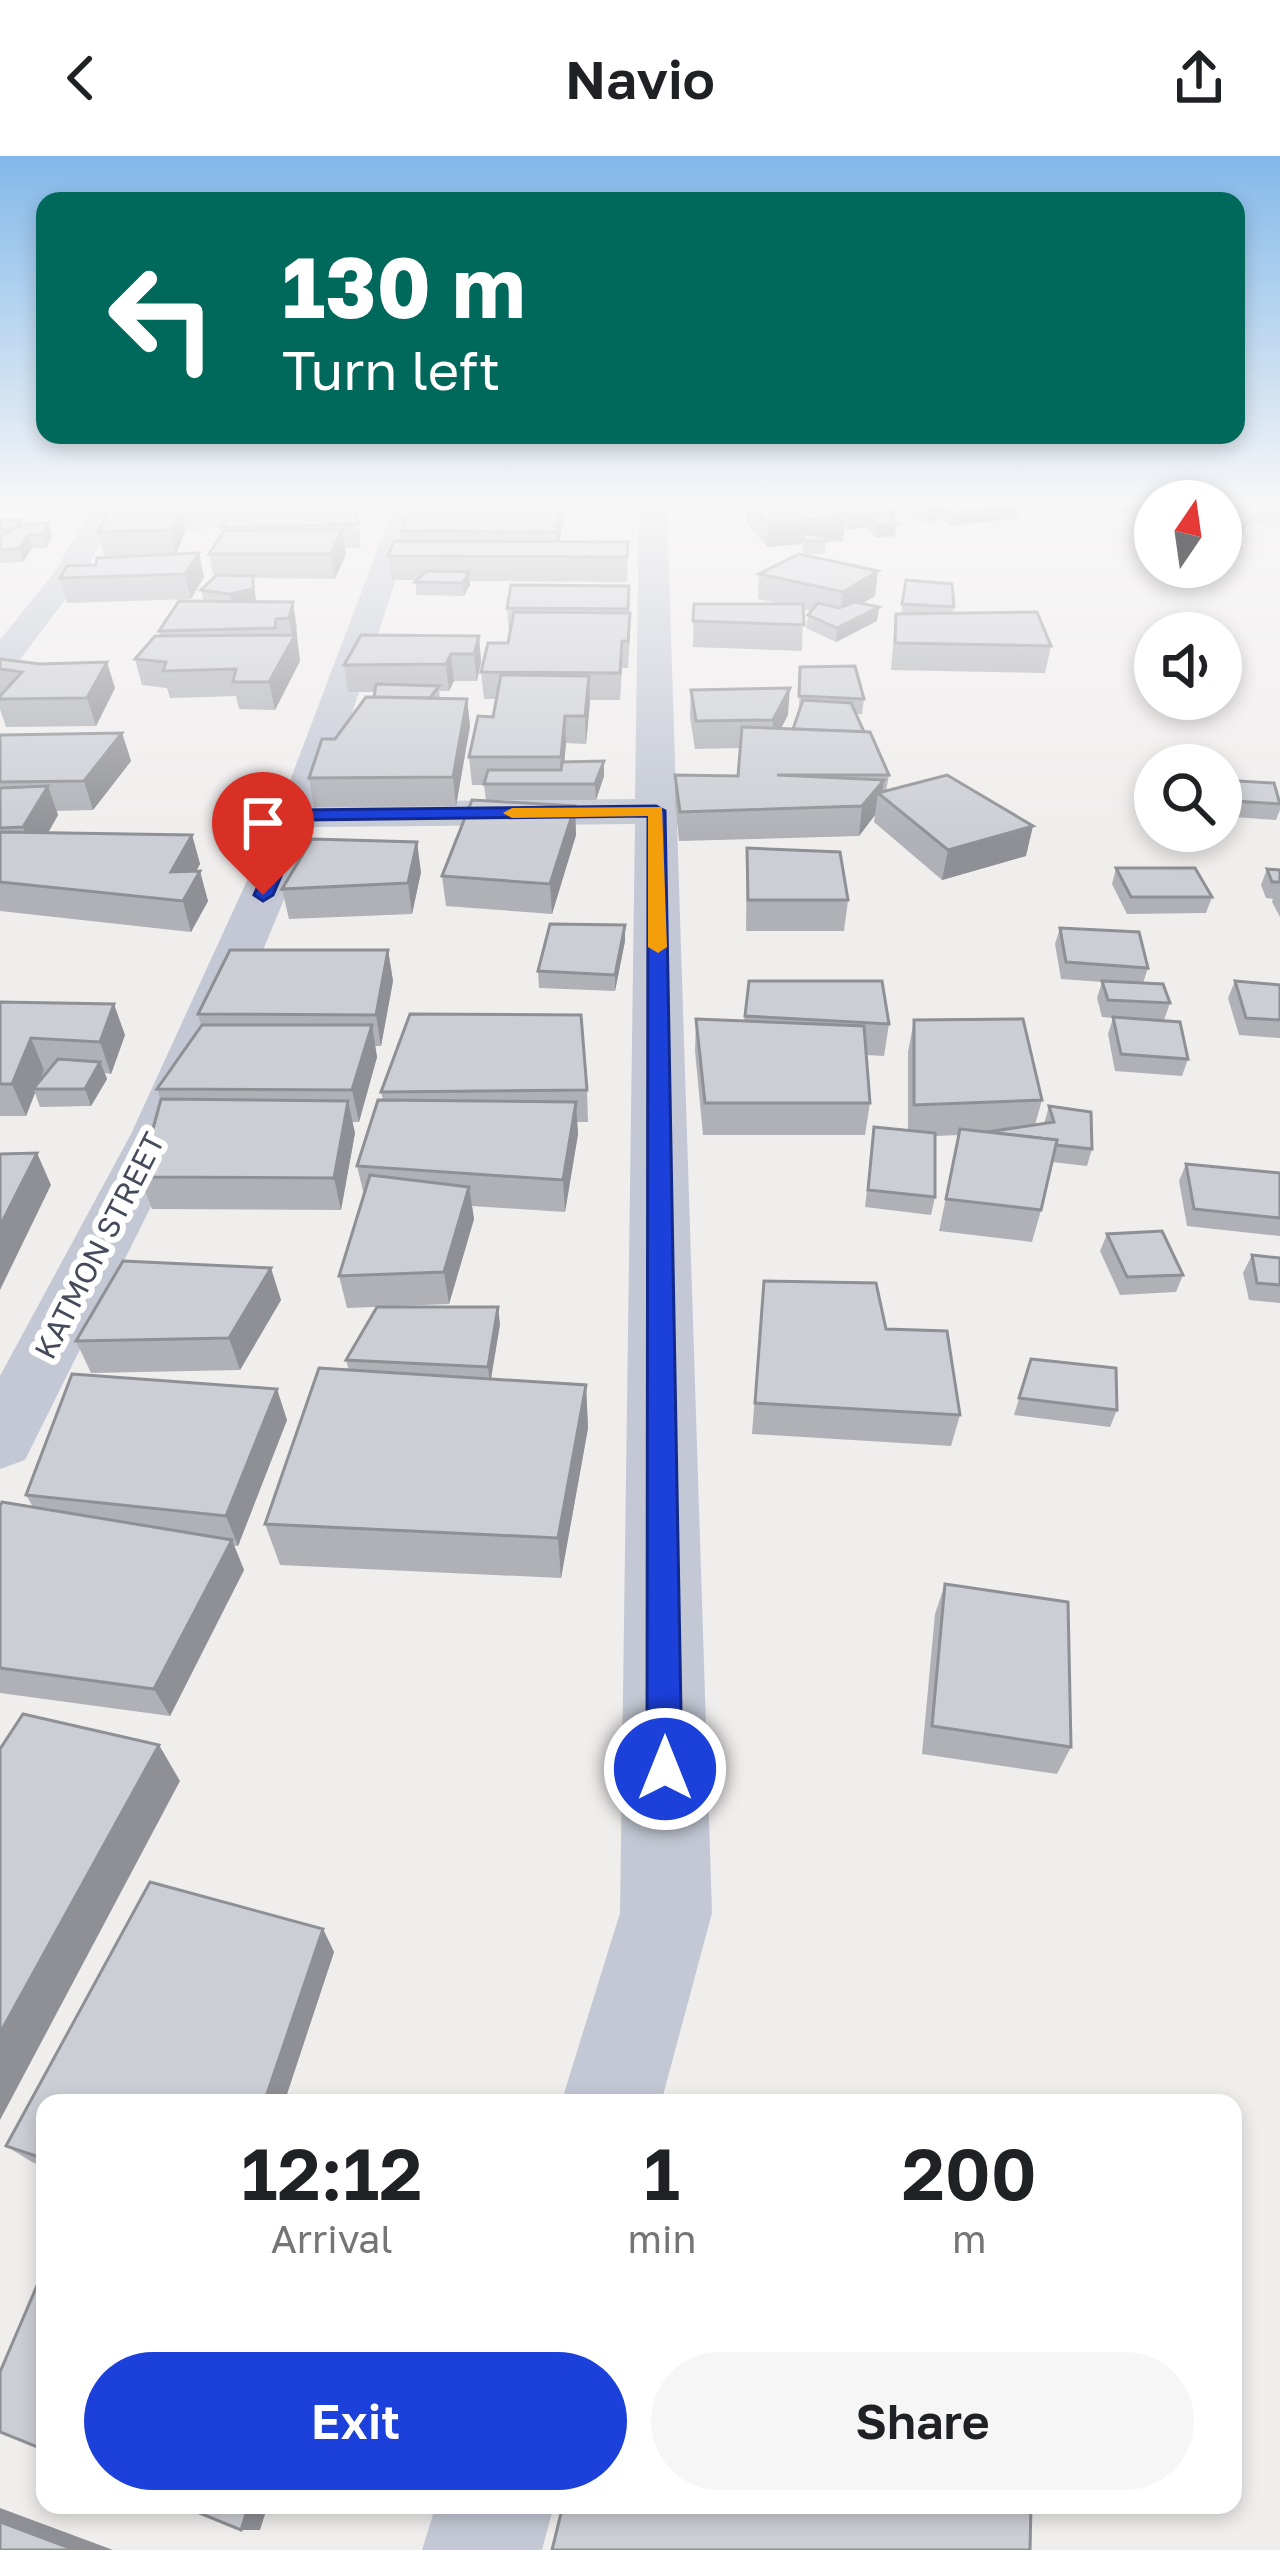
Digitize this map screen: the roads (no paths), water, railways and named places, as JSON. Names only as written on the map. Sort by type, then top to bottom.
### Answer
[{"type":"street","points":[[0,663],[38,615]]},
{"type":"street","name":"KATMON STREET","points":[[0,1442],[159,1133],[298,815],[375,615]]},
{"type":"street","points":[[614,2094],[666,1912],[654,615]]},
{"type":"street","points":[[298,815],[656,811]]},
{"type":"street","points":[[482,2550],[492,2514]]}]
